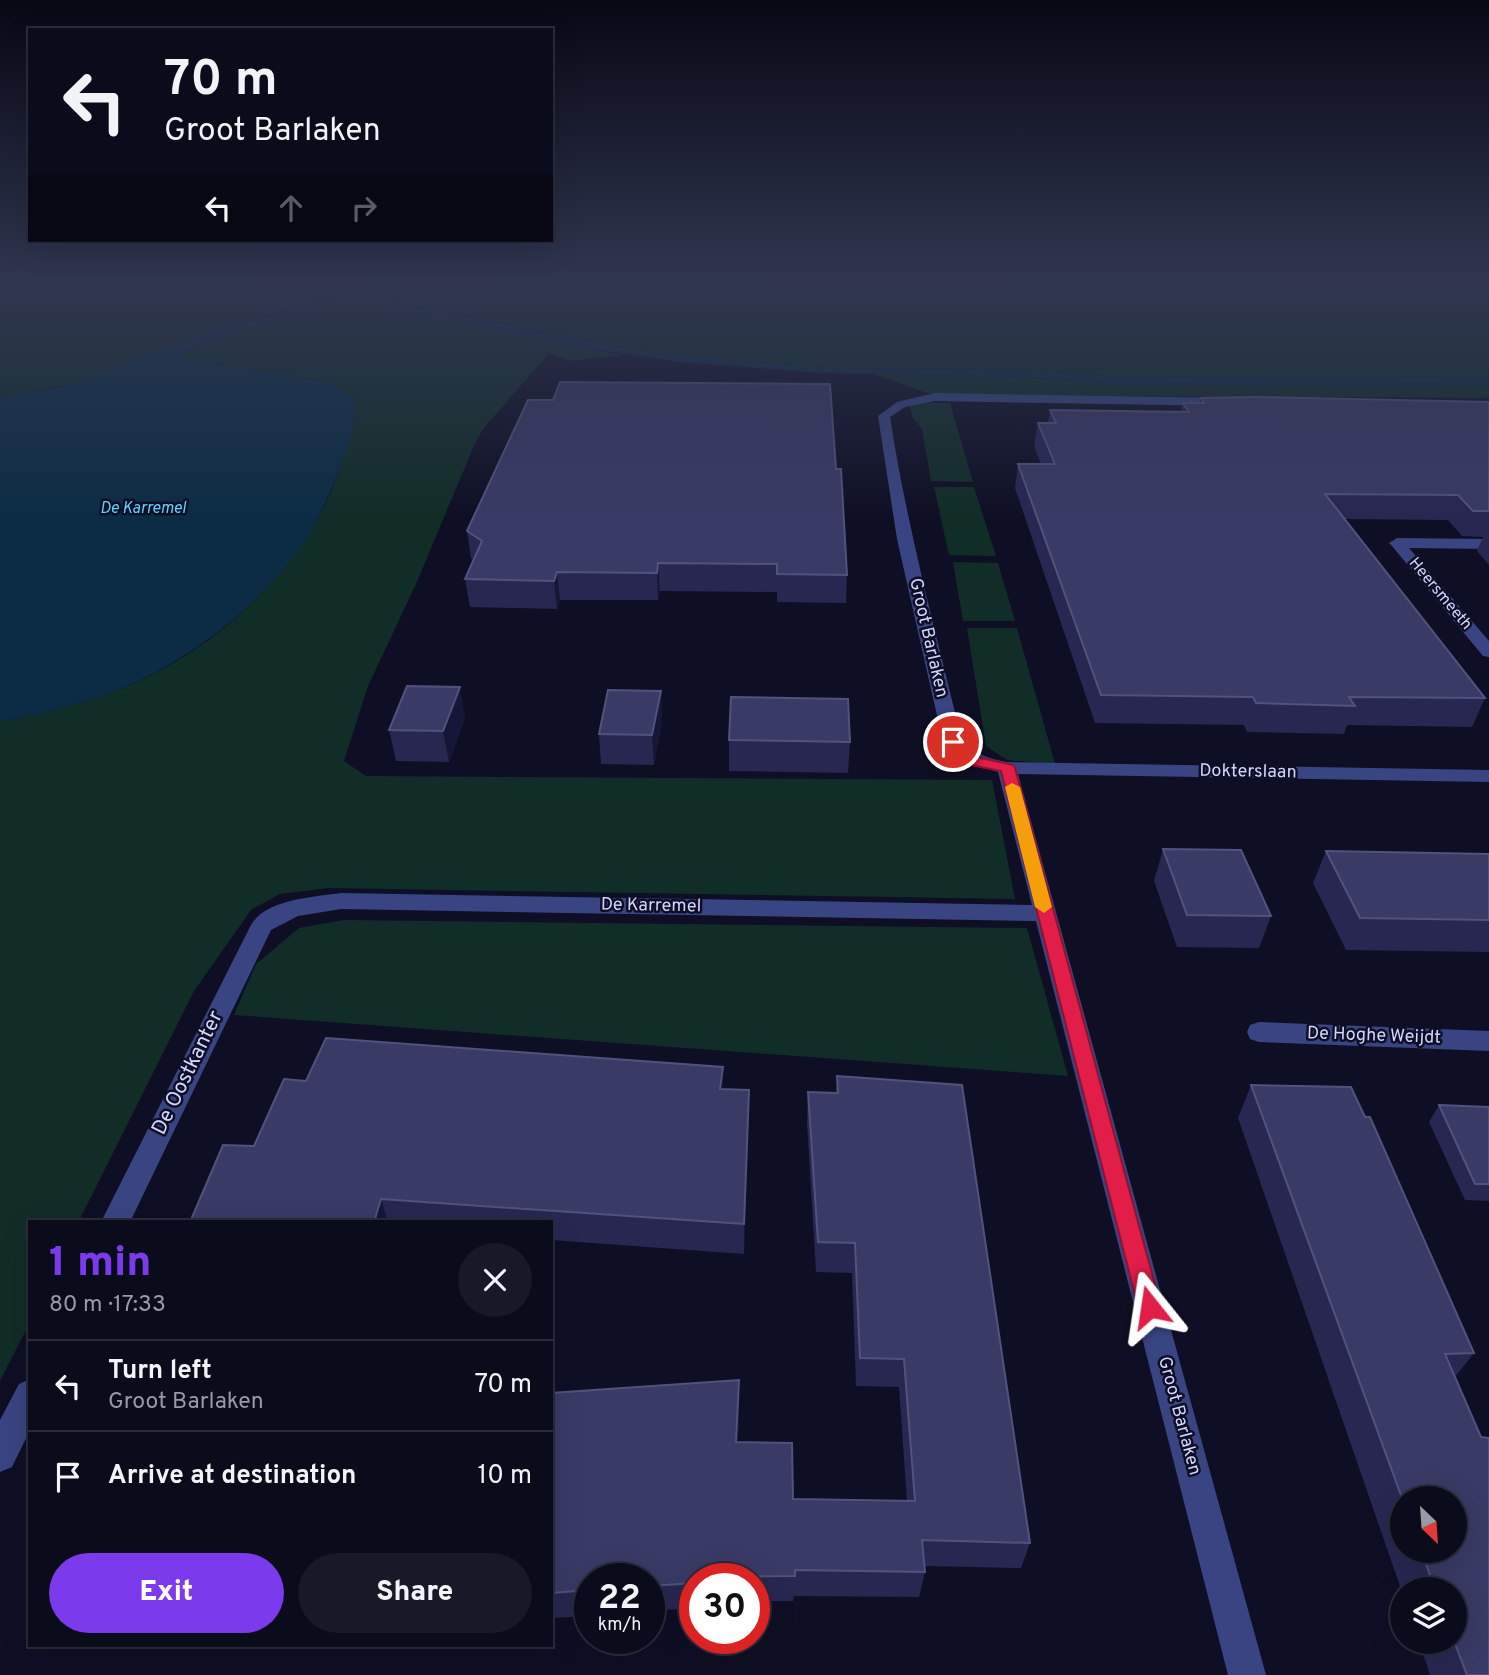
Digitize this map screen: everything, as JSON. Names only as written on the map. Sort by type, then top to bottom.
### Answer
[{"type":"street","name":"Groot Barlaken","points":[[1245,402],[934,397],[907,401],[892,407],[884,416],[889,455],[927,643],[953,742],[976,762],[1007,768],[1247,1675]]},
{"type":"street","name":"Heersmeeth","points":[[1489,544],[1397,543],[1489,652]]},
{"type":"street","name":"Dokterslaan","points":[[1007,768],[1489,776]]},
{"type":"street","name":"De Karremel","points":[[262,925],[276,913],[294,907],[341,901],[1045,913]]},
{"type":"street","name":"De Oostkanter","points":[[116,1220],[262,925]]},
{"type":"street","name":"De Hoghe Weijdt","points":[[1259,1031],[1489,1041]]},
{"type":"street","points":[[0,1455],[28,1399]]},
{"type":"green space","points":[[0,363],[132,363],[69,385],[0,398]]},
{"type":"green space","points":[[214,363],[540,363],[483,429],[473,448],[416,584],[368,686],[344,761],[366,776],[992,780],[1015,899],[328,888],[280,894],[251,910],[194,991],[80,1220],[28,1220],[28,1326],[0,1381],[0,722],[89,700],[153,674],[187,654],[250,605],[301,545],[337,476],[351,398],[342,389],[325,382]]},
{"type":"green space","points":[[771,363],[1489,363],[1489,377],[1141,378],[981,369],[828,368]]},
{"type":"green space","points":[[874,374],[1029,377],[1129,385],[1489,386],[1489,398],[933,395]]},
{"type":"green space","points":[[909,403],[950,403],[973,482],[931,481],[922,429],[913,418]]},
{"type":"green space","points":[[934,487],[974,487],[996,556],[949,555]]},
{"type":"green space","points":[[953,562],[998,563],[1015,621],[963,621]]},
{"type":"green space","points":[[967,628],[1017,628],[1055,764],[1007,760],[986,746]]},
{"type":"green space","points":[[344,920],[1027,928],[1068,1076],[234,1015],[256,964],[299,928]]},
{"type":"water","name":"De Karremel","points":[[124,363],[214,363],[325,382],[343,390],[350,395],[354,404],[352,432],[336,477],[313,528],[281,573],[240,614],[193,650],[143,679],[104,695],[0,722],[0,398],[69,385]]},
{"type":"water","name":"De Karremel","points":[[697,363],[771,363],[828,368],[981,369],[1141,378],[1489,377],[1489,386],[1129,385],[1029,377],[822,373]]},
{"type":"building","points":[[560,382],[830,384],[836,469],[841,469],[847,575],[777,574],[777,564],[658,563],[657,573],[557,572],[554,581],[465,579],[482,541],[467,531],[528,400],[553,400]]},
{"type":"building","points":[[1201,398],[1489,402],[1489,511],[1473,511],[1458,495],[1325,494],[1485,698],[1349,697],[1355,706],[1256,703],[1253,697],[1101,695],[1018,464],[1055,464],[1038,423],[1056,423],[1050,410],[1189,412],[1183,403],[1204,403]]},
{"type":"building","points":[[407,686],[460,687],[443,731],[389,730]]},
{"type":"building","points":[[608,690],[661,691],[652,735],[599,734]]},
{"type":"building","points":[[731,697],[848,699],[850,742],[729,740]]},
{"type":"building","points":[[1163,849],[1241,850],[1271,916],[1187,915]]},
{"type":"building","points":[[1326,851],[1489,854],[1489,920],[1360,918]]},
{"type":"building","points":[[326,1038],[723,1067],[720,1089],[749,1090],[744,1224],[381,1199],[375,1220],[191,1220],[223,1145],[254,1146],[284,1079],[306,1081]]},
{"type":"building","points":[[837,1076],[962,1085],[1030,1543],[922,1540],[925,1572],[795,1570],[795,1576],[770,1576],[770,1563],[679,1563],[679,1584],[665,1585],[665,1563],[574,1563],[574,1591],[553,1593],[553,1393],[739,1380],[736,1442],[792,1443],[793,1499],[915,1501],[904,1359],[860,1358],[855,1243],[818,1242],[808,1092],[838,1093]]},
{"type":"building","points":[[1251,1085],[1351,1087],[1365,1117],[1370,1117],[1474,1353],[1445,1354],[1481,1437],[1489,1438],[1489,1675],[1467,1675],[1459,1654],[1467,1654],[1467,1577],[1431,1577],[1426,1563],[1467,1563],[1467,1486],[1398,1486]]},
{"type":"building","points":[[1439,1105],[1489,1107],[1489,1184],[1475,1184]]},
{"type":"slow traffic","points":[[1012,787],[1044,907]]},
{"type":"route","points":[[953,742],[962,753],[976,762],[1007,768],[1150,1307]]}]
